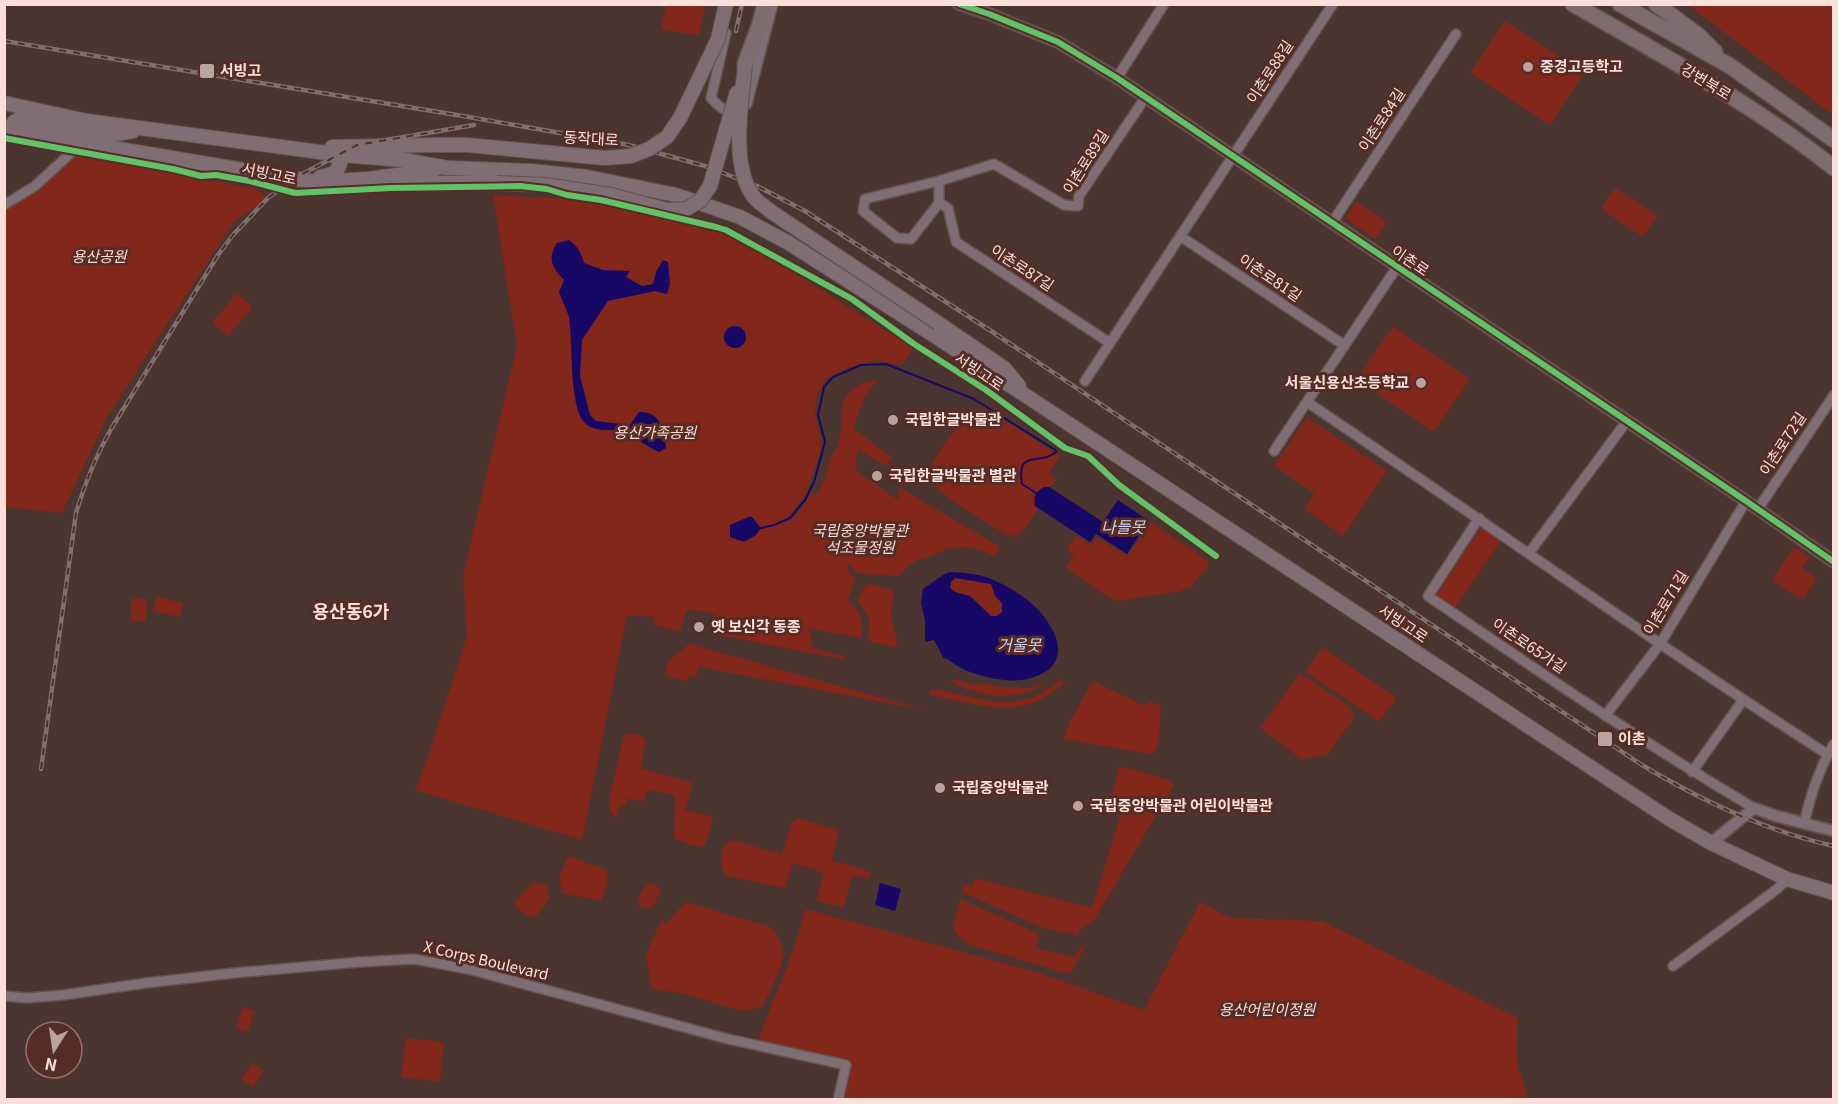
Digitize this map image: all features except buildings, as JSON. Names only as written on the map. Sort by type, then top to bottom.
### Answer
[{"type":"highway","points":[[745,64],[765,4]]},
{"type":"highway","name":"강변북로","points":[[1573,4],[1709,82],[1798,140],[1833,168]]},
{"type":"highway","name":"강변북로","points":[[1620,4],[1730,66],[1833,140]]},
{"type":"highway","points":[[1656,4],[1699,36],[1730,66]]},
{"type":"highway","points":[[1816,126],[1833,130]]},
{"type":"main road","name":"동작대로","points":[[304,149],[467,145],[613,158],[636,155],[667,137],[682,116],[718,39],[727,4]]},
{"type":"main road","points":[[368,179],[423,183],[546,185],[612,195],[667,210],[681,210],[693,206],[705,196],[710,186],[745,64],[757,4]]},
{"type":"main road","points":[[745,64],[739,155],[744,177],[753,196],[770,211],[1004,368],[1030,399]]},
{"type":"main road","name":"서빙고로","points":[[4,103],[87,121],[326,152],[404,159],[448,168],[531,171],[587,177],[676,195],[740,216],[787,242],[1344,603],[1569,754],[1711,843],[1787,879],[1833,893]]},
{"type":"main road","name":"서빙고로","points":[[147,129],[110,135],[19,119],[15,120],[11,128],[89,144],[315,182],[368,179],[448,168]]},
{"type":"main road","points":[[305,180],[332,174],[339,169],[340,163],[336,157],[326,152]]},
{"type":"street","points":[[727,4],[731,10],[711,98],[727,111],[747,104],[773,4]]},
{"type":"street","name":"이촌로","points":[[959,4],[1058,42],[1117,78],[1758,509],[1833,562]]},
{"type":"street","points":[[1117,78],[1164,4]]},
{"type":"street","name":"이촌로88길","points":[[1233,156],[1333,4]]},
{"type":"street","name":"이촌로84길","points":[[1332,223],[1456,34]]},
{"type":"street","name":"이촌로89길","points":[[939,203],[911,239],[897,238],[863,212],[865,200],[994,164],[1064,205],[1078,206],[1079,196],[1145,98]]},
{"type":"street","points":[[4,205],[35,186],[74,150],[89,144]]},
{"type":"street","points":[[1085,381],[1233,156]]},
{"type":"street","points":[[939,181],[939,203]]},
{"type":"street","name":"이촌로87길","points":[[939,203],[948,208],[956,242],[1110,343]]},
{"type":"street","name":"이촌로81길","points":[[1180,236],[1344,345]]},
{"type":"street","points":[[1274,451],[1397,267]]},
{"type":"street","name":"이촌로72길","points":[[1758,509],[1833,395]]},
{"type":"street","points":[[1307,402],[1660,644],[1827,754]]},
{"type":"street","points":[[1529,553],[1627,421]]},
{"type":"street","name":"이촌로71길","points":[[1605,716],[1660,644],[1746,501]]},
{"type":"street","name":"이촌로65가길","points":[[1479,518],[1428,596],[1605,716],[1692,772],[1754,808]]},
{"type":"street","points":[[1692,772],[1743,700]]},
{"type":"street","points":[[1804,824],[1808,805],[1833,744]]},
{"type":"street","points":[[1711,843],[1754,808],[1833,831]]},
{"type":"street","points":[[1673,966],[1777,889],[1787,879]]},
{"type":"street","name":"X Corps Boulevard","points":[[4,996],[27,998],[63,995],[234,973],[414,959],[468,969],[719,1037],[846,1065],[838,1100]]},
{"type":"green space","points":[[666,5],[705,5],[699,36],[661,29]]},
{"type":"green space","points":[[1688,5],[1833,5],[1833,115]]},
{"type":"green space","points":[[1505,21],[1584,73],[1550,125],[1470,73]]},
{"type":"green space","name":"용산공원","points":[[78,155],[256,189],[268,198],[233,223],[107,417],[62,513],[5,507],[4,207]]},
{"type":"green space","points":[[1615,188],[1657,216],[1643,237],[1601,209]]},
{"type":"green space","name":"용산가족공원","points":[[493,195],[585,200],[721,233],[766,255],[913,348],[902,365],[876,360],[849,367],[826,379],[817,395],[815,415],[821,448],[807,491],[781,525],[795,516],[812,492],[817,495],[837,445],[842,408],[847,396],[857,386],[877,380],[864,399],[853,428],[893,458],[886,466],[857,449],[856,471],[898,500],[899,487],[1000,547],[995,556],[970,548],[948,549],[915,562],[899,576],[861,574],[846,562],[855,580],[848,600],[861,617],[861,638],[809,628],[813,648],[843,656],[846,660],[713,634],[717,615],[690,609],[686,612],[680,632],[653,625],[654,617],[627,615],[582,840],[415,790],[467,636],[463,575],[517,346]]},
{"type":"green space","points":[[1356,201],[1387,223],[1375,239],[1345,218]]},
{"type":"green space","points":[[237,293],[253,307],[228,336],[212,323]]},
{"type":"green space","points":[[1395,328],[1468,378],[1469,381],[1436,429],[1432,431],[1358,380],[1391,329]]},
{"type":"green space","points":[[984,407],[1060,456],[1049,474],[1057,479],[1035,506],[1038,508],[1027,526],[1016,537],[1009,534],[1008,536],[972,514],[926,480],[935,459],[948,439],[961,424]]},
{"type":"green space","points":[[1307,417],[1387,471],[1343,536],[1304,509],[1314,493],[1274,466]]},
{"type":"green space","points":[[1151,522],[1206,559],[1209,565],[1191,587],[1177,592],[1117,601],[1100,592],[1066,567],[1074,555],[1067,549],[1076,536],[1092,545],[1096,537],[1127,556]]},
{"type":"green space","points":[[1482,527],[1501,541],[1454,610],[1435,596]]},
{"type":"green space","points":[[1794,547],[1810,557],[1802,568],[1817,578],[1803,600],[1772,580]]},
{"type":"green space","points":[[955,578],[991,583],[995,596],[1002,603],[1002,612],[997,616],[991,616],[970,596],[950,589],[951,582]]},
{"type":"green space","points":[[866,585],[894,590],[891,616],[897,645],[893,647],[868,641],[869,618],[857,599]]},
{"type":"green space","points":[[156,597],[183,603],[180,617],[153,611]]},
{"type":"green space","points":[[131,598],[147,599],[146,621],[131,621]]},
{"type":"green space","points":[[690,643],[929,711],[699,667],[696,677],[689,676],[687,681],[665,676],[668,661]]},
{"type":"green space","points":[[1322,647],[1397,698],[1379,722],[1306,672]]},
{"type":"green space","points":[[1300,673],[1350,707],[1354,718],[1327,755],[1301,759],[1260,728]]},
{"type":"green space","points":[[1060,679],[1065,682],[1049,695],[1033,703],[1017,707],[984,706],[930,695],[931,689],[998,702],[1013,702],[1028,699]]},
{"type":"green space","points":[[958,680],[976,685],[984,683],[1000,687],[1031,688],[1046,683],[1020,694],[997,696],[974,691],[950,681]]},
{"type":"green space","points":[[1093,681],[1145,706],[1148,701],[1161,705],[1158,746],[1155,752],[1149,754],[1064,739],[1069,723]]},
{"type":"green space","points":[[627,733],[646,739],[641,768],[693,783],[685,810],[713,817],[706,843],[702,847],[674,838],[675,795],[648,790],[643,802],[628,798],[626,806],[620,805],[616,819],[610,810],[609,798],[624,735]]},
{"type":"green space","points":[[1119,767],[1169,780],[1174,785],[1093,922],[1082,927],[1077,935],[1043,928],[962,892],[964,886],[972,886],[975,878],[1092,908],[1122,810],[1112,794]]},
{"type":"green space","points":[[797,818],[839,830],[832,860],[871,872],[869,879],[852,875],[844,907],[816,901],[824,873],[793,863],[785,888],[726,876],[723,871],[721,858],[723,849],[729,841],[782,854],[792,822]]},
{"type":"green space","points":[[568,856],[607,870],[608,884],[601,901],[561,893],[560,874]]},
{"type":"green space","points":[[536,882],[547,886],[550,898],[534,919],[518,910],[514,903]]},
{"type":"green space","points":[[649,883],[658,886],[661,891],[652,908],[645,908],[637,902],[643,889]]},
{"type":"green space","points":[[960,899],[1037,933],[1039,936],[1036,948],[1074,957],[1082,945],[1085,947],[1068,974],[968,944],[959,938],[953,927]]},
{"type":"green space","points":[[685,902],[768,926],[780,940],[783,959],[762,1008],[742,1011],[685,994],[651,989],[646,955],[661,920],[667,923]]},
{"type":"green space","name":"용산어린이정원","points":[[1200,902],[1230,918],[1322,921],[1518,1018],[1517,1064],[1529,1099],[843,1099],[849,1066],[757,1043],[795,945],[806,909],[1039,973],[1144,1010]]},
{"type":"green space","points":[[243,1007],[254,1011],[248,1032],[236,1028]]},
{"type":"green space","points":[[406,1038],[444,1042],[440,1082],[401,1077]]},
{"type":"green space","points":[[252,1063],[264,1071],[253,1087],[241,1079]]},
{"type":"water","points":[[569,240],[579,250],[584,263],[603,270],[630,271],[626,277],[642,286],[653,284],[656,272],[663,260],[668,262],[670,283],[667,294],[655,291],[608,301],[582,340],[580,376],[590,415],[596,421],[630,425],[639,412],[657,418],[663,428],[666,448],[659,452],[624,433],[591,427],[579,414],[574,388],[569,318],[559,292],[564,280],[552,263],[552,253],[557,243]]},
{"type":"water","points":[[735,326],[743,329],[746,337],[743,345],[735,348],[727,345],[724,337],[727,329]]},
{"type":"water","name":"나들못","points":[[1044,487],[1049,487],[1103,522],[1118,500],[1149,521],[1127,554],[1096,534],[1090,542],[1035,506],[1036,495]]},
{"type":"water","points":[[751,516],[761,528],[756,535],[744,542],[730,537],[730,525]]},
{"type":"water","name":"거울못","points":[[950,572],[985,577],[1026,599],[1044,617],[1056,639],[1058,652],[1055,662],[1038,676],[1011,680],[977,674],[944,659],[934,640],[925,642],[925,621],[921,603],[923,589]],"holes":[[[955,578],[991,584],[995,596],[1002,603],[1002,612],[997,616],[991,616],[970,596],[955,592],[950,588]]]},
{"type":"water","points":[[880,883],[901,889],[895,911],[875,905]]},
{"type":"waterway","points":[[761,528],[790,518],[805,500],[814,482],[825,442],[818,415],[824,387],[833,377],[861,365],[886,364],[974,399],[1057,451],[1023,465],[1022,484],[1036,493]]},
{"type":"railway","points":[[736,31],[742,4]]},
{"type":"railway","points":[[4,41],[629,145],[705,166],[757,186],[805,211],[991,331],[1642,765],[1688,791],[1735,813],[1783,832],[1834,846]]},
{"type":"railway","points":[[41,769],[76,513],[83,491],[111,429],[218,255],[233,235],[268,198],[293,179],[357,145],[474,125]]},
{"type":"cycle path","points":[[959,4],[1058,42],[1117,78],[1834,562]]},
{"type":"cycle path","points":[[4,138],[201,176],[216,175],[250,181],[295,193],[391,188],[520,186],[547,189],[726,230],[852,299],[914,344],[986,390],[1065,448],[1088,456],[1119,485],[1216,556]]},
{"type":"place","name":"중경고등학고","points":[[1528,67]]},
{"type":"place","name":"서빙고","points":[[207,71]]},
{"type":"place","name":"서울신용산초등학교","points":[[1421,383]]},
{"type":"place","name":"국립한글박물관","points":[[893,420]]},
{"type":"place","name":"국립한글박물관 별관","points":[[877,476]]},
{"type":"place","name":"옛 보신각 동종","points":[[699,627]]},
{"type":"place","name":"이촌","points":[[1605,739]]},
{"type":"place","name":"국립중앙박물관","points":[[940,788]]},
{"type":"place","name":"국립중앙박물관 어린이박물관","points":[[1078,806]]},
{"type":"district","name":"용산동6가","points":[[351,612]]},
{"type":"park label","name":"국립중앙박물관 석조물정원","points":[[860,540]]}]
